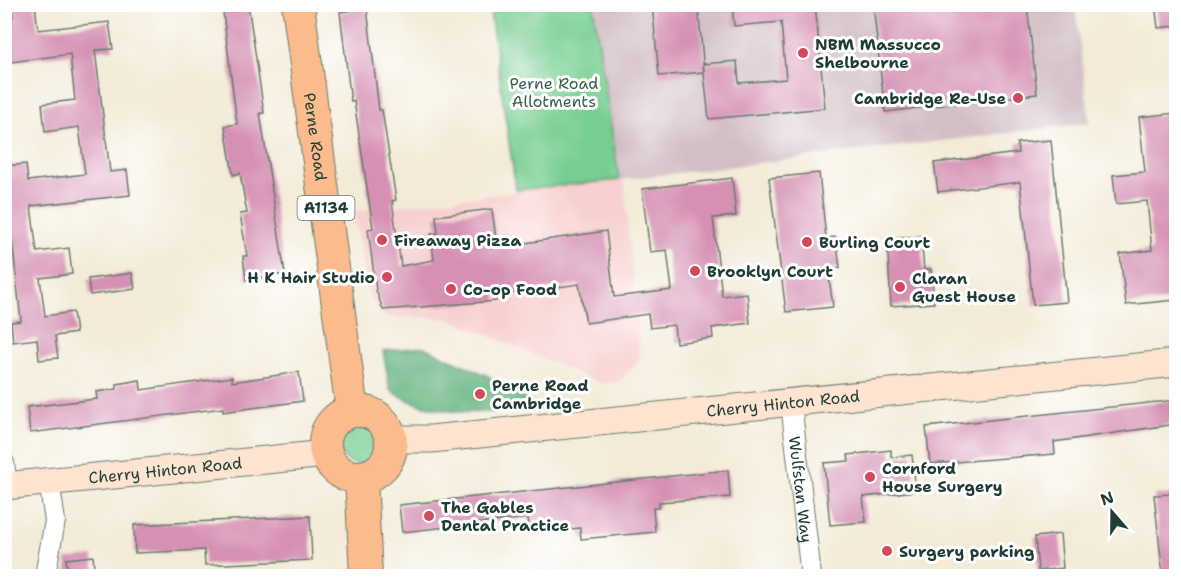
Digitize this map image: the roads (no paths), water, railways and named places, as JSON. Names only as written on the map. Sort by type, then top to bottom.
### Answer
[{"type":"main road","name":"Perne Road","points":[[298,4],[352,411]]},
{"type":"main road","points":[[352,411],[374,414],[388,429],[391,439],[387,460],[371,475],[361,477],[339,472],[326,454],[327,430],[333,421],[352,411]]},
{"type":"main road","points":[[361,477],[366,576]]},
{"type":"street","name":"Cherry Hinton Road","points":[[391,439],[431,439],[1176,363]]},
{"type":"street","name":"Wulfstan Way","points":[[791,402],[811,576]]},
{"type":"street","name":"Cherry Hinton Road","points":[[5,479],[49,481],[326,454]]},
{"type":"street","points":[[45,576],[55,521],[49,481]]},
{"type":"place","name":"NBM Massucco Shelbourne","points":[[803,53]]},
{"type":"place","name":"Cambridge Re-Use","points":[[1018,98]]},
{"type":"place","name":"Fireaway Pizza","points":[[382,240]]},
{"type":"place","name":"Burling Court","points":[[807,242]]},
{"type":"place","name":"Brooklyn Court","points":[[695,271]]},
{"type":"place","name":"H K Hair Studio","points":[[387,277]]},
{"type":"place","name":"Claran Guest House","points":[[900,287]]},
{"type":"place","name":"Co-op Food","points":[[451,289]]},
{"type":"place","name":"Perne Road Cambridge","points":[[480,394]]},
{"type":"place","name":"Cornford House Surgery","points":[[870,477]]},
{"type":"place","name":"The Gables Dental Practice","points":[[429,516]]},
{"type":"place","name":"Surgery parking","points":[[887,551]]},
{"type":"park label","name":"Perne Road Allotments","points":[[554,92]]}]
